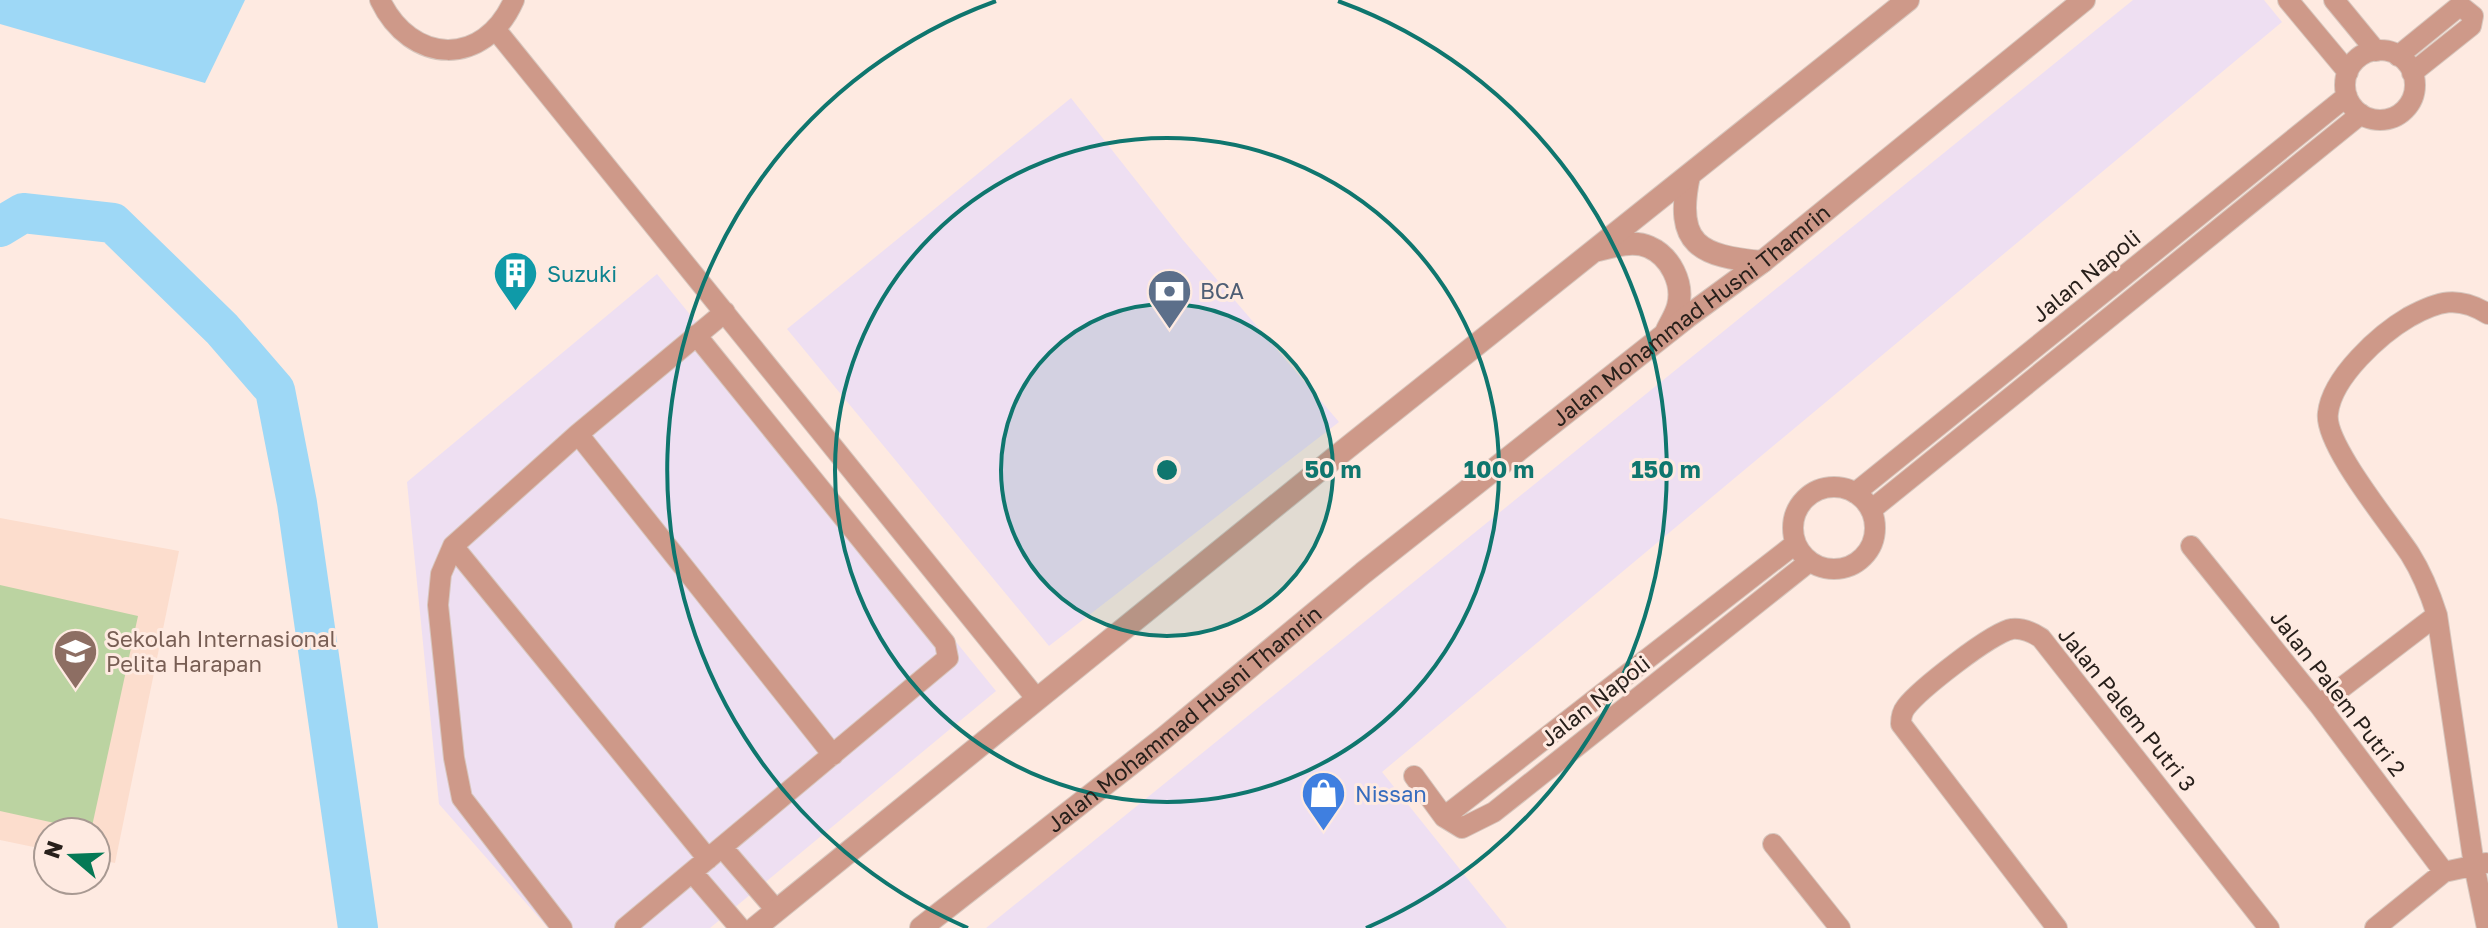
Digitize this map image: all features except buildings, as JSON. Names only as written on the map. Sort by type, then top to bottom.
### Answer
[{"type":"street","points":[[380,0],[390,20],[407,37],[429,48],[452,50],[476,43],[496,30],[514,0]]},
{"type":"street","points":[[755,928],[1036,698],[1908,0]]},
{"type":"street","name":"Jalan Mohammad Husni Thamrin","points":[[921,928],[1164,738],[1363,573],[1762,262],[2084,0]]},
{"type":"street","points":[[2288,0],[2348,72]]},
{"type":"street","points":[[2334,0],[2376,51]]},
{"type":"street","points":[[2398,56],[2457,8],[2463,8],[2473,16],[2471,26],[2412,73]]},
{"type":"street","points":[[496,30],[1036,698]]},
{"type":"street","points":[[2376,51],[2398,56],[2412,73],[2413,96],[2399,114],[2377,120],[2361,114],[2352,106],[2345,84],[2348,72],[2359,57],[2376,51]]},
{"type":"street","name":"Jalan Napoli","points":[[1855,493],[2347,96]]},
{"type":"street","points":[[1871,510],[2361,114]]},
{"type":"street","points":[[1689,176],[1683,206],[1688,229],[1697,245],[1714,255],[1762,262]]},
{"type":"street","points":[[1593,251],[1625,244],[1647,246],[1666,259],[1678,279],[1679,304],[1664,337]]},
{"type":"street","points":[[2487,928],[2481,864],[2437,615],[2426,583],[2411,556],[2342,455],[2330,431],[2327,413],[2348,370],[2396,325],[2429,306],[2454,301],[2461,301],[2488,314]]},
{"type":"street","points":[[562,928],[462,798],[454,758],[438,605],[441,574],[453,546],[578,434],[725,312]]},
{"type":"street","points":[[625,928],[948,658],[948,649],[696,335]]},
{"type":"street","points":[[578,434],[833,755]]},
{"type":"street","points":[[1840,487],[1855,493],[1871,510],[1874,535],[1862,558],[1846,568],[1833,570],[1809,562],[1795,544],[1793,520],[1805,499],[1825,488],[1840,487]]},
{"type":"street","name":"Jalan Napoli","points":[[1795,544],[1444,817],[1462,828],[1494,812],[1809,562]]},
{"type":"street","points":[[453,546],[707,859],[740,928]]},
{"type":"street","name":"Jalan Palem Putri 2","points":[[2191,546],[2319,705],[2444,872]]},
{"type":"street","points":[[2319,705],[2437,615]]},
{"type":"street","name":"Jalan Palem Putri 3","points":[[2057,928],[1901,724],[1905,708],[1917,695],[2000,633],[2010,630],[2032,632],[2041,638],[2269,928]]},
{"type":"street","points":[[1414,776],[1444,817]]},
{"type":"street","points":[[1773,844],[1840,928]]},
{"type":"street","points":[[707,859],[776,910]]},
{"type":"street","points":[[2375,928],[2444,872],[2481,864]]},
{"type":"shaded area","points":[[2133,0],[2264,0],[2282,22],[1382,772],[1507,928],[986,928]]},
{"type":"shaded area","points":[[1071,98],[1183,240],[1339,422],[1049,646],[787,329]]},
{"type":"shaded area","points":[[657,274],[996,691],[710,928],[548,928],[439,804],[407,482]]},
{"type":"shaded area","name":"Sekolah Internasional Pelita Harapan","points":[[0,518],[179,551],[115,863],[112,862],[112,816],[32,816],[32,847],[0,840]]},
{"type":"green space","points":[[0,585],[138,616],[94,816],[32,818],[0,811]]},
{"type":"water","points":[[0,0],[245,0],[205,83],[0,24]]},
{"type":"waterway","points":[[0,227],[23,213],[113,223],[222,329],[275,390],[297,503],[358,928]]},
{"type":"place","name":"Suzuki","points":[[516,313]]},
{"type":"place","name":"BCA","points":[[1169,330]]},
{"type":"place","name":"Sekolah Internasional Pelita Harapan","points":[[75,691]]},
{"type":"place","name":"Nissan","points":[[1324,833]]}]
